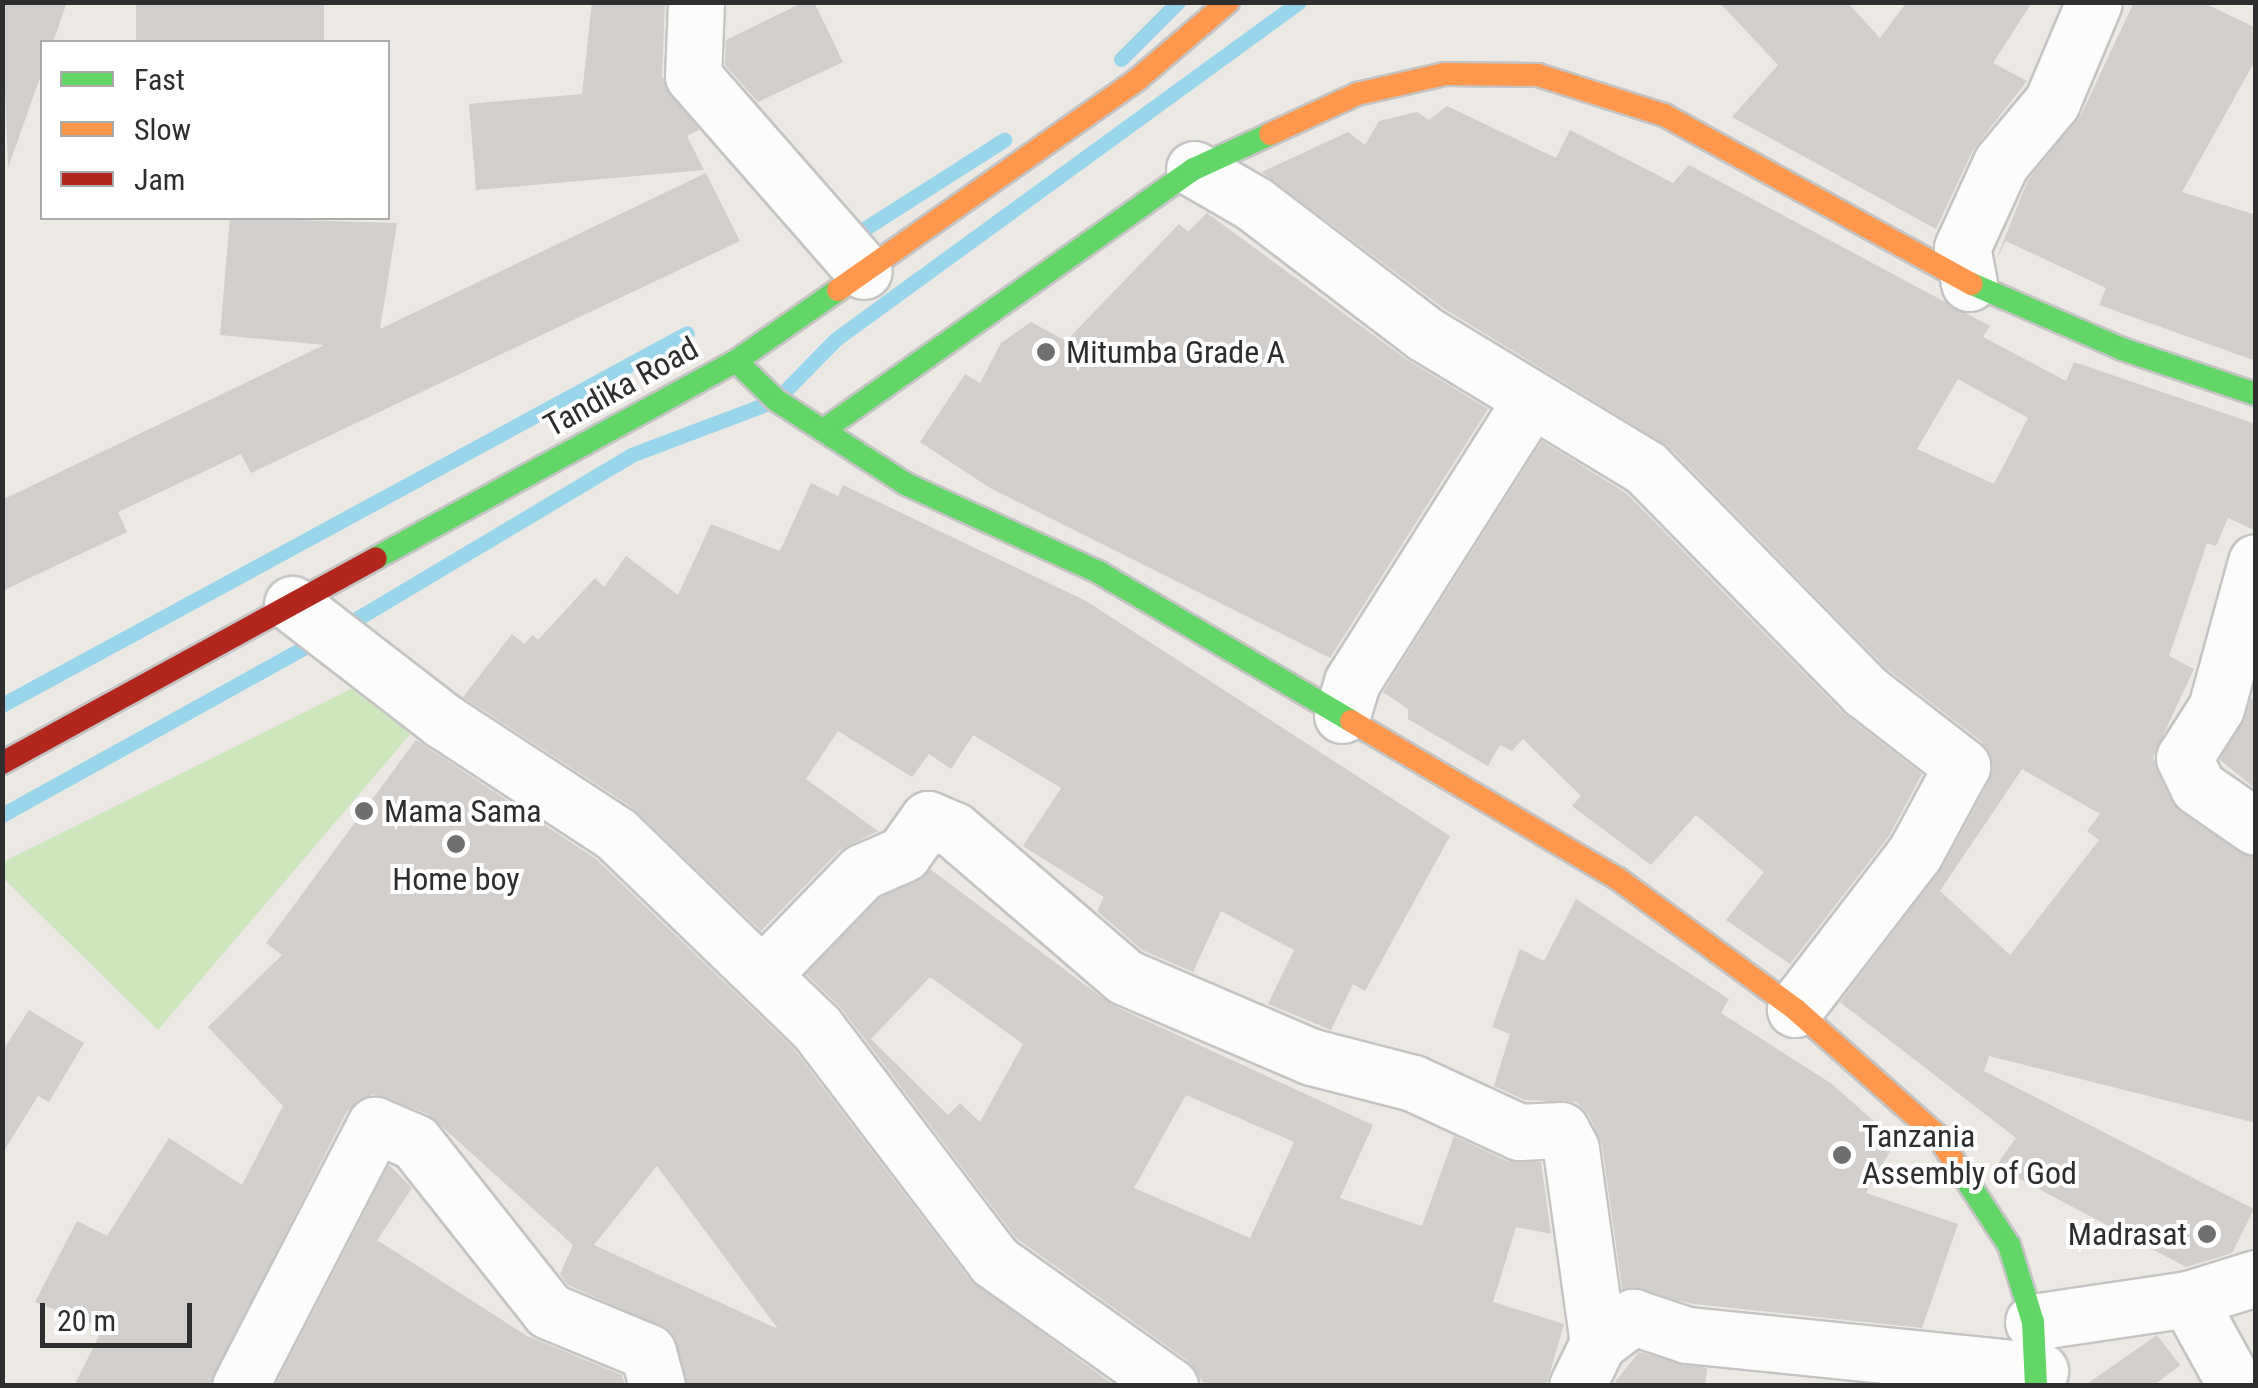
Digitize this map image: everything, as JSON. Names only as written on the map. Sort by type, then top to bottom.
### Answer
[{"type":"street","points":[[696,2],[694,76],[864,271]]},
{"type":"street","name":"Tandika Road","points":[[2,763],[736,362],[1138,79],[1228,2]]},
{"type":"street","points":[[1969,282],[1962,248],[2001,163],[2052,102],[2094,2]]},
{"type":"street","points":[[824,429],[1194,169],[1357,94],[1445,74],[1538,75],[1664,115],[1969,282],[2256,394]]},
{"type":"street","points":[[1194,169],[1253,202],[1425,334],[1646,468],[1865,691],[1962,766],[1914,853],[1795,1010]]},
{"type":"street","points":[[736,362],[776,400],[906,484],[1100,573],[1618,879],[1795,1010],[1936,1135],[2010,1246],[2037,1360]]},
{"type":"street","points":[[1342,715],[1352,682],[1532,400]]},
{"type":"street","points":[[2256,562],[2216,708],[2184,758],[2198,786],[2256,826]]},
{"type":"street","points":[[292,604],[442,720],[616,834],[816,1027],[994,1261],[1170,1386]]},
{"type":"street","points":[[764,973],[862,872],[903,854],[928,819],[954,830],[1126,978],[1312,1057],[1413,1083],[1519,1132],[1561,1130],[1571,1148],[1587,1364]]},
{"type":"street","points":[[240,1386],[376,1125],[415,1142],[548,1312],[648,1352],[657,1386]]},
{"type":"street","points":[[1587,1364],[1632,1317],[1687,1335],[2037,1360],[2188,1299],[2256,1278]]},
{"type":"street","points":[[2188,1299],[2236,1386]]},
{"type":"green space","points":[[357,686],[413,731],[158,1030],[3,878],[3,862]]},
{"type":"building","points":[[2,2],[67,2],[54,40],[40,40],[40,78],[8,168]]},
{"type":"building","points":[[136,2],[324,2],[324,40],[136,40]]},
{"type":"building","points":[[592,2],[665,2],[662,76],[699,130],[687,136],[704,170],[476,190],[469,104],[582,94]]},
{"type":"building","points":[[804,2],[814,2],[843,62],[758,102],[725,65],[726,40]]},
{"type":"building","points":[[1719,2],[1847,2],[1880,38],[1907,2],[2032,2],[1993,63],[2027,81],[1973,150],[1936,229],[1732,117],[1778,65]]},
{"type":"building","points":[[2134,2],[2202,2],[2256,28],[2256,59],[2182,192],[2256,215],[2256,361],[2099,305],[2106,288],[2006,241],[1996,260],[2028,180],[2081,115]]},
{"type":"building","points":[[1447,106],[1556,158],[1570,130],[1673,183],[1689,165],[1990,326],[1983,337],[2066,381],[2074,362],[2256,424],[2256,531],[2228,518],[2216,546],[2207,543],[2169,656],[2194,669],[2153,757],[2180,812],[2256,858],[2256,1123],[1989,1056],[1984,1071],[2254,1209],[2232,1253],[2186,1267],[2014,1176],[1998,1163],[2016,1138],[1840,1002],[1942,868],[1990,780],[1990,753],[1982,742],[1886,668],[1668,446],[1443,308],[1262,172],[1348,132],[1365,145],[1379,121],[1417,112],[1429,120]],"holes":[[[1958,379],[2028,418],[1994,484],[1917,449]],[[2022,769],[2100,814],[2087,831],[2099,840],[2010,955],[1940,891]]]},
{"type":"building","points":[[706,173],[740,241],[251,473],[241,454],[118,512],[127,532],[2,591],[2,500],[324,345],[220,335],[230,220],[397,223],[380,329]]},
{"type":"building","points":[[1207,213],[1406,359],[1488,409],[1330,658],[990,488],[920,442],[965,374],[980,383],[1001,343],[1031,322],[1066,341],[1179,224],[1188,232]]},
{"type":"building","points":[[1542,441],[1626,493],[1843,713],[1922,774],[1889,836],[1790,964],[1726,920],[1764,872],[1696,815],[1651,865],[1572,806],[1581,796],[1523,739],[1512,751],[1500,745],[1488,766],[1408,719],[1408,709],[1383,692]]},
{"type":"building","points":[[811,483],[838,496],[843,485],[1086,601],[1450,836],[1365,991],[1353,984],[1331,1030],[1268,1004],[1294,950],[1221,911],[1193,972],[1142,950],[1097,911],[1104,897],[1023,846],[1061,788],[973,735],[951,769],[929,754],[912,777],[838,731],[806,779],[878,831],[840,850],[761,931],[633,808],[463,697],[512,634],[524,644],[533,635],[538,640],[595,578],[604,587],[626,556],[678,595],[711,524],[780,551]]},
{"type":"building","points":[[2251,698],[2256,700],[2256,789],[2220,760]]},
{"type":"building","points":[[416,740],[596,859],[793,1048],[970,1280],[1115,1386],[687,1386],[671,1331],[568,1285],[560,1274],[573,1245],[428,1114],[373,1094],[347,1111],[209,1386],[74,1386],[103,1328],[35,1302],[77,1221],[107,1236],[169,1138],[242,1185],[283,1106],[208,1027],[282,955],[266,943]],"holes":[[[657,1166],[778,1329],[594,1245]]]},
{"type":"building","points":[[930,869],[1112,1005],[1373,1125],[1340,1198],[1422,1226],[1454,1136],[1507,1161],[1541,1162],[1551,1234],[1516,1227],[1493,1302],[1564,1324],[1546,1386],[1206,1386],[1188,1361],[1016,1238],[841,1008],[806,974],[880,898]],"holes":[[[930,977],[1023,1044],[980,1122],[960,1103],[948,1115],[871,1039]],[[1186,1095],[1294,1142],[1250,1238],[1134,1188]]]},
{"type":"building","points":[[1576,899],[1729,999],[1721,1013],[1832,1084],[1896,1141],[1866,1193],[1958,1224],[1922,1328],[1694,1304],[1622,1289],[1602,1145],[1589,1115],[1576,1102],[1525,1100],[1494,1086],[1510,1034],[1492,1027],[1520,949],[1544,961]]},
{"type":"building","points":[[29,1010],[84,1043],[49,1102],[38,1096],[2,1154],[2,1052]]},
{"type":"building","points":[[389,1165],[412,1188],[377,1240],[527,1336],[622,1375],[625,1386],[275,1386]]},
{"type":"building","points":[[2157,1335],[2180,1365],[2153,1386],[2084,1386]]},
{"type":"building","points":[[1639,1352],[1707,1368],[1705,1386],[1612,1386]]},
{"type":"waterway","points":[[1121,59],[1178,2]]},
{"type":"waterway","points":[[782,394],[836,339],[1299,2]]},
{"type":"waterway","points":[[850,238],[1004,140]]},
{"type":"waterway","points":[[2,705],[687,333]]},
{"type":"waterway","points":[[343,627],[631,455],[763,405]]},
{"type":"waterway","points":[[2,815],[318,640]]},
{"type":"traffic: fast","points":[[825,429],[1194,169],[1270,134]]},
{"type":"traffic: fast","points":[[1972,284],[2122,349],[2256,394]]},
{"type":"traffic: fast","points":[[376,558],[736,361],[838,290]]},
{"type":"traffic: fast","points":[[736,361],[776,400],[906,484],[1100,573],[1351,721]]},
{"type":"traffic: fast","points":[[1954,1161],[2009,1245],[2033,1322],[2036,1386]]},
{"type":"traffic: slow","points":[[838,290],[1138,79],[1228,2]]},
{"type":"traffic: slow","points":[[1270,134],[1357,94],[1445,74],[1538,75],[1664,115],[1972,284]]},
{"type":"traffic: slow","points":[[1351,721],[1618,879],[1795,1009],[1937,1135],[1954,1161]]},
{"type":"traffic: jam","points":[[2,763],[376,558]]},
{"type":"place","name":"Mitumba Grade A","points":[[1046,352]]},
{"type":"place","name":"Mama Sama","points":[[364,811]]},
{"type":"place","name":"Home boy","points":[[456,844]]},
{"type":"place","name":"Tanzania Assembly of God","points":[[1842,1155]]},
{"type":"place","name":"Madrasat","points":[[2207,1234]]}]
